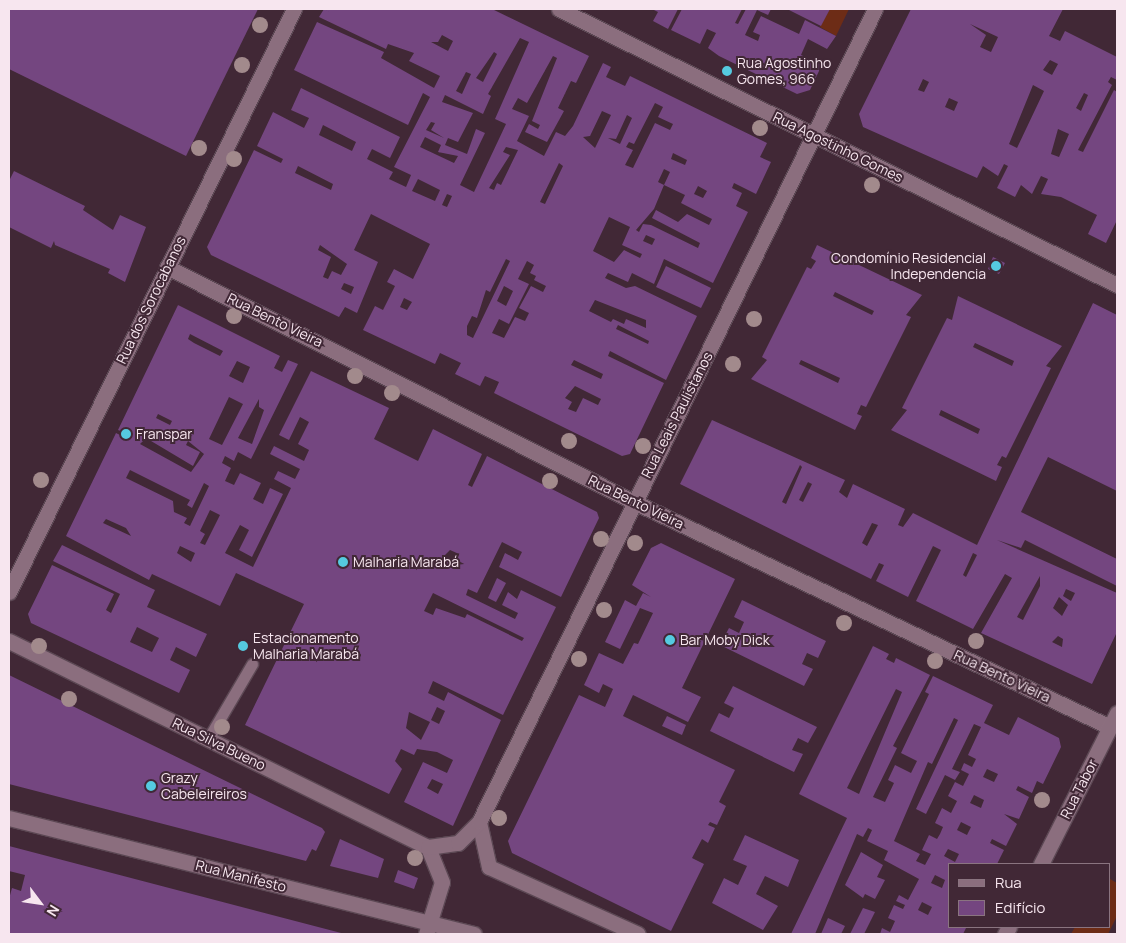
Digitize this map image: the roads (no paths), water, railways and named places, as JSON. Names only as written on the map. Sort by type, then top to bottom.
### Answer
[{"type":"street","name":"Rua dos Sorocabanos","points":[[9,592],[294,9]]},
{"type":"street","name":"Rua Agostinho Gomes","points":[[559,9],[1117,285]]},
{"type":"street","name":"Rua Leais Paulistanos","points":[[428,847],[458,843],[479,822],[875,9]]},
{"type":"street","name":"Rua Bento Vieira","points":[[167,267],[634,502],[1110,727]]},
{"type":"street","name":"Rua Silva Bueno","points":[[9,641],[428,847]]},
{"type":"street","name":"Rua Tabor","points":[[1042,863],[1117,713]]},
{"type":"street","name":"Rua Manifesto","points":[[9,818],[428,929],[474,934]]},
{"type":"street","points":[[479,822],[484,859],[494,870],[638,934]]},
{"type":"street","points":[[428,847],[442,882],[428,929]]},
{"type":"lane","points":[[208,739],[252,664]]},
{"type":"place","name":"Rua Agostinho Gomes, 966","points":[[727,71]]},
{"type":"place","name":"Condomínio Residencial Independencia","points":[[996,266]]},
{"type":"place","name":"Franspar","points":[[126,434]]},
{"type":"place","name":"Malharia Marabá","points":[[343,562]]},
{"type":"place","name":"Bar Moby Dick","points":[[670,640]]},
{"type":"place","name":"Estacionamento Malharia Marabá","points":[[243,646]]},
{"type":"place","name":"Grazy Cabeleireiros","points":[[151,786]]}]
